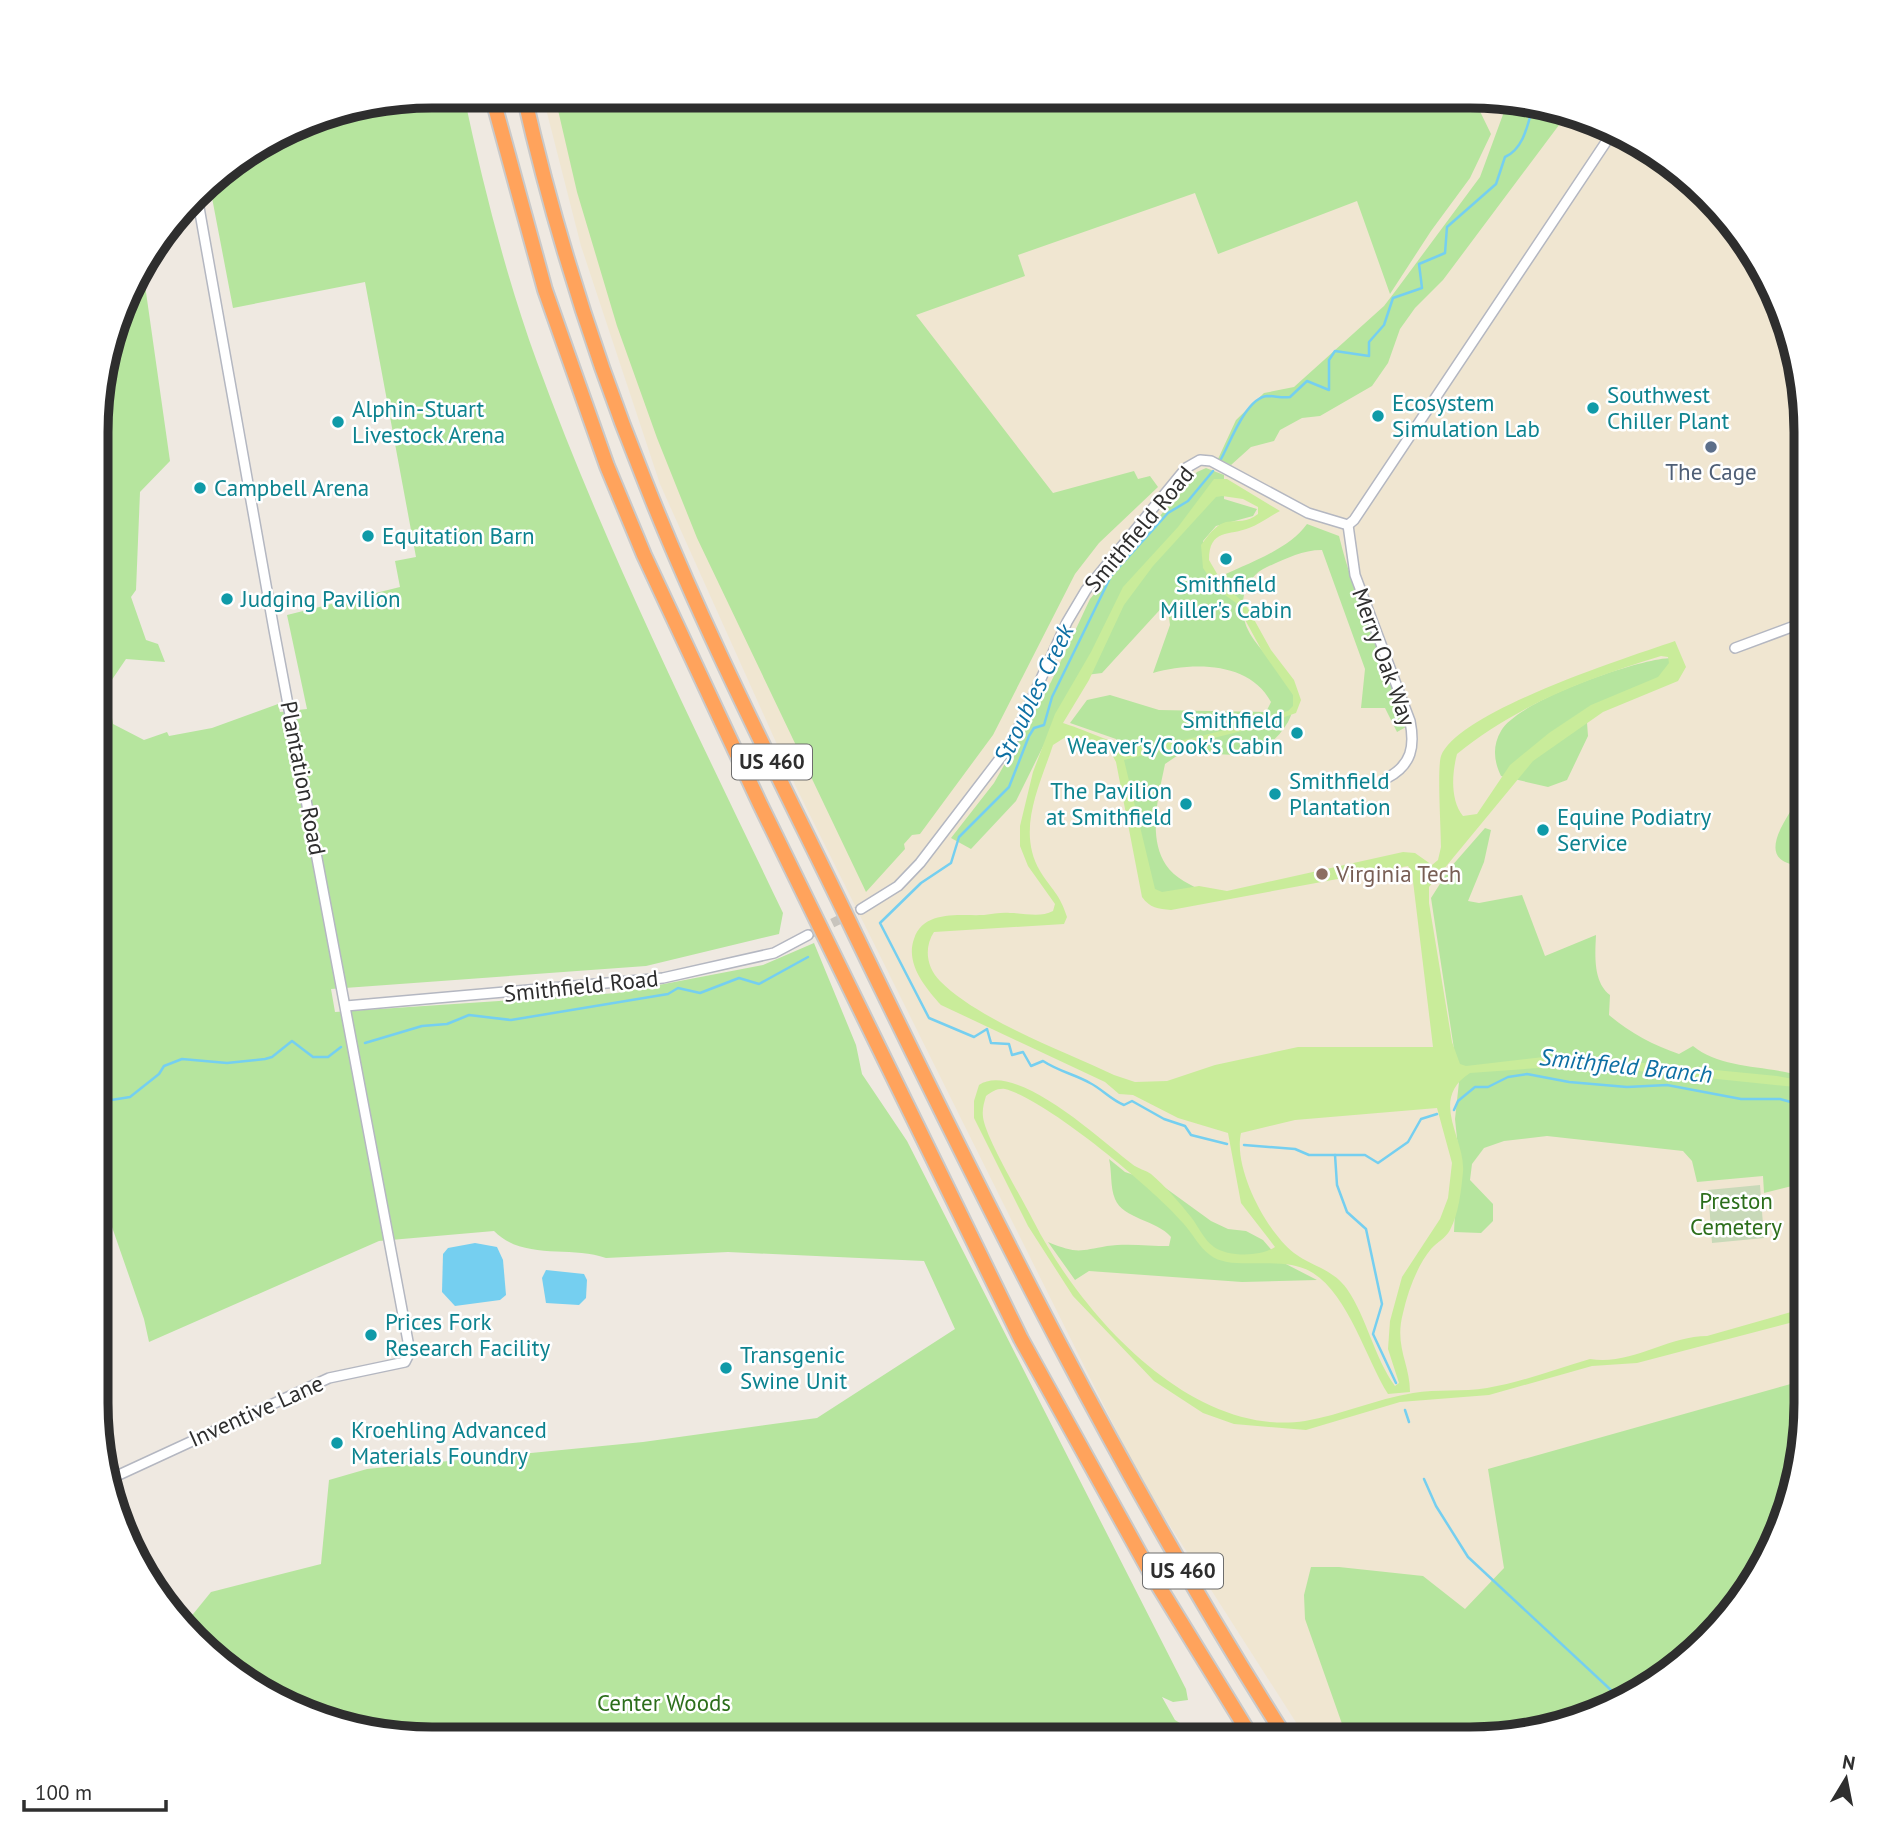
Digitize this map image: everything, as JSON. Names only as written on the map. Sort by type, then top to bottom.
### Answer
[{"type":"highway","name":"US 460","points":[[495,108],[545,290],[607,466],[644,555],[766,817],[1021,1339],[1150,1572],[1245,1727]]},
{"type":"highway","name":"US 460","points":[[527,108],[557,226],[602,368],[649,492],[714,640],[970,1174],[1087,1400],[1215,1626],[1279,1727]]},
{"type":"street","points":[[1348,525],[1360,514],[1607,139]]},
{"type":"street","name":"Plantation Road","points":[[199,208],[274,630],[409,1341],[408,1359]]},
{"type":"street","name":"Smithfield Road","points":[[861,909],[898,886],[920,863],[1011,744],[1080,599],[1099,571],[1165,497],[1186,468],[1200,460],[1211,461],[1308,513],[1348,525]]},
{"type":"street","name":"Merry Oak Way","points":[[1348,525],[1354,575],[1410,720],[1414,738],[1405,766],[1387,778]]},
{"type":"street","points":[[1735,648],[1794,626]]},
{"type":"street","name":"Smithfield Road","points":[[346,1006],[663,978],[774,953],[808,935]]},
{"type":"street","name":"Inventive Lane","points":[[117,1476],[328,1378],[398,1365],[408,1359]]},
{"type":"shaded area","name":"Virginia Tech","points":[[546,108],[1470,108],[1512,111],[1574,126],[1632,152],[1667,175],[1699,203],[1727,235],[1750,270],[1769,308],[1787,369],[1793,411],[1794,1403],[1787,1466],[1776,1507],[1760,1546],[1727,1600],[1699,1632],[1667,1660],[1632,1683],[1594,1702],[1554,1715],[1512,1724],[1470,1727],[1299,1727],[1142,1482],[797,789],[660,484],[581,246]]},
{"type":"green space","name":"Center Woods","points":[[467,108],[505,264],[537,362],[564,432],[653,640],[783,913],[779,934],[646,966],[331,989],[335,1012],[617,993],[763,965],[814,943],[856,1045],[862,1074],[907,1141],[1186,1689],[1188,1700],[1173,1702],[1162,1697],[1175,1720],[1186,1727],[432,1727],[390,1724],[328,1709],[270,1683],[235,1660],[190,1617],[211,1592],[321,1564],[329,1480],[367,1469],[643,1442],[817,1418],[955,1329],[924,1261],[728,1252],[606,1258],[519,1246],[494,1231],[379,1241],[149,1342],[144,1319],[112,1227],[108,1229],[108,693],[113,724],[144,740],[167,732],[169,736],[212,728],[278,704],[280,712],[307,709],[287,615],[400,587],[395,561],[416,557],[365,282],[233,308],[212,196],[235,175],[289,142],[348,120],[390,111]]},
{"type":"green space","points":[[558,108],[1470,108],[1479,108],[1491,134],[1470,178],[1390,294],[1357,201],[1218,254],[1195,193],[1018,255],[1025,276],[916,315],[1053,493],[1134,471],[1138,479],[1150,476],[1158,487],[1099,543],[1075,574],[993,735],[920,834],[912,835],[904,844],[905,849],[866,892],[697,538],[657,438],[617,326],[577,192]]},
{"type":"green space","points":[[1505,110],[1561,122],[1443,280],[1415,308],[1400,329],[1388,363],[1372,386],[1320,416],[1302,418],[1280,430],[1274,441],[1251,447],[1231,465],[1218,459],[1236,420],[1264,393],[1294,387],[1384,306],[1480,177]]},
{"type":"green space","points":[[145,284],[170,461],[140,492],[136,590],[131,597],[146,640],[158,644],[165,662],[126,659],[108,686],[109,411],[120,348],[133,308]]},
{"type":"green space","points":[[1206,468],[1224,475],[1224,499],[1257,509],[1253,516],[1216,526],[1203,541],[1204,565],[1213,580],[1277,550],[1299,534],[1307,524],[1339,536],[1353,585],[1406,727],[1397,732],[1385,708],[1361,708],[1365,669],[1322,550],[1307,552],[1287,558],[1259,572],[1249,582],[1244,595],[1243,610],[1250,634],[1292,690],[1294,704],[1288,722],[1267,746],[1255,751],[1229,755],[1184,751],[1165,764],[1156,815],[1160,854],[1174,874],[1205,893],[1177,897],[1152,890],[1116,739],[1070,723],[1087,700],[1110,695],[1159,710],[1266,712],[1271,702],[1261,689],[1234,672],[1218,668],[1185,667],[1153,673],[1170,625],[1167,602],[1102,673],[1078,676],[1016,801],[971,849],[951,838],[994,783],[1051,682],[1090,599],[1197,472]]},
{"type":"green space","points":[[1214,479],[1227,479],[1280,511],[1253,526],[1217,538],[1210,550],[1209,560],[1223,584],[1246,605],[1271,650],[1294,680],[1301,700],[1296,713],[1250,729],[1124,760],[1155,889],[1162,892],[1199,886],[1227,891],[1403,852],[1415,853],[1432,865],[1438,860],[1441,847],[1441,756],[1454,739],[1478,721],[1510,704],[1585,673],[1675,641],[1686,667],[1678,681],[1603,712],[1533,761],[1429,887],[1429,903],[1452,1042],[1460,1064],[1466,1066],[1561,1055],[1777,1076],[1794,1079],[1794,1087],[1581,1065],[1470,1073],[1458,1084],[1450,1107],[1462,1159],[1458,1209],[1448,1233],[1421,1263],[1405,1305],[1400,1336],[1410,1392],[1388,1394],[1347,1312],[1326,1283],[1301,1267],[1273,1263],[1231,1263],[1210,1255],[1169,1208],[1099,1147],[1024,1097],[1005,1089],[995,1091],[986,1096],[983,1109],[990,1139],[1054,1258],[1110,1330],[1144,1362],[1182,1390],[1221,1410],[1263,1421],[1305,1421],[1413,1393],[1478,1389],[1526,1379],[1590,1359],[1605,1360],[1634,1355],[1794,1311],[1794,1322],[1637,1363],[1592,1366],[1489,1395],[1400,1402],[1306,1430],[1234,1424],[1203,1413],[1154,1381],[1073,1296],[1028,1226],[974,1118],[974,1101],[979,1085],[995,1080],[1014,1084],[1036,1093],[1058,1107],[1134,1166],[1151,1174],[1177,1200],[1214,1247],[1227,1253],[1253,1254],[1275,1247],[1241,1203],[1228,1133],[1178,1118],[1133,1095],[1119,1094],[1105,1082],[941,1005],[918,975],[912,957],[914,939],[919,930],[925,923],[943,916],[1004,913],[1037,915],[1053,911],[1055,904],[1028,866],[1020,846],[1020,826],[1033,772],[1055,714],[1091,652],[1123,587],[1178,527]],"holes":[[[1216,497],[1243,499],[1258,507],[1258,514],[1246,520],[1226,522],[1212,531],[1201,545],[1203,568],[1218,590],[1236,603],[1262,651],[1293,695],[1293,706],[1288,711],[1209,734],[1147,746],[1124,745],[1063,723],[1089,680],[1124,605],[1153,566]],[[1661,656],[1668,657],[1669,663],[1658,677],[1591,705],[1549,733],[1510,765],[1477,814],[1463,816],[1456,802],[1453,786],[1457,754],[1529,707],[1580,684]],[[1064,738],[1085,738],[1108,747],[1116,762],[1142,897],[1155,907],[1171,910],[1408,866],[1412,873],[1433,1047],[1298,1047],[1215,1065],[1167,1081],[1135,1082],[1022,1034],[977,1009],[940,981],[932,970],[928,957],[934,932],[1064,924],[1067,917],[1064,909],[1040,871],[1030,840],[1030,824],[1037,792],[1053,745]],[[1437,1108],[1452,1163],[1448,1198],[1440,1219],[1402,1277],[1390,1321],[1388,1349],[1399,1383],[1395,1386],[1381,1363],[1360,1312],[1347,1289],[1322,1268],[1294,1253],[1283,1243],[1263,1215],[1247,1181],[1242,1163],[1241,1133],[1295,1120]]]},
{"type":"green space","points":[[1671,658],[1671,670],[1656,682],[1586,709],[1588,736],[1567,780],[1548,787],[1501,776],[1496,760],[1496,742],[1501,731],[1512,719],[1530,707],[1579,684],[1632,666]]},
{"type":"green space","points":[[1794,807],[1794,864],[1783,861],[1777,854],[1776,844]]},
{"type":"green space","points":[[1485,828],[1491,830],[1484,862],[1468,901],[1479,903],[1522,895],[1545,956],[1596,935],[1598,976],[1604,990],[1610,995],[1609,1015],[1642,1038],[1679,1054],[1693,1046],[1705,1054],[1732,1063],[1794,1074],[1794,1186],[1764,1193],[1763,1176],[1697,1182],[1692,1161],[1683,1151],[1547,1136],[1504,1141],[1484,1148],[1472,1164],[1470,1180],[1493,1204],[1493,1221],[1481,1233],[1454,1232],[1458,1148],[1455,1119],[1459,1082],[1431,898],[1450,868]]},
{"type":"green space","points":[[1109,1159],[1125,1172],[1160,1184],[1211,1221],[1228,1229],[1246,1231],[1263,1240],[1282,1262],[1317,1280],[1242,1282],[1089,1271],[1075,1280],[1048,1242],[1078,1250],[1122,1245],[1169,1246],[1171,1237],[1165,1231],[1119,1206],[1113,1194]]},
{"type":"green space","name":"Preston Cemetery","points":[[1760,1185],[1764,1238],[1712,1243],[1708,1190]]},
{"type":"green space","points":[[1794,1383],[1791,1445],[1782,1487],[1769,1527],[1750,1565],[1727,1600],[1699,1632],[1667,1660],[1632,1683],[1594,1702],[1533,1720],[1470,1727],[1343,1727],[1305,1619],[1304,1595],[1311,1567],[1339,1567],[1423,1576],[1465,1609],[1504,1568],[1488,1469]]},
{"type":"water","points":[[475,1243],[497,1247],[503,1260],[506,1295],[500,1300],[455,1306],[442,1292],[443,1254],[448,1248]]},
{"type":"water","points":[[546,1270],[584,1274],[587,1280],[586,1298],[579,1305],[546,1303],[542,1278]]},
{"type":"waterway","name":"Stroubles Creek","points":[[1221,459],[1246,413],[1259,399],[1267,396],[1290,397],[1307,381],[1329,390],[1329,360],[1335,351],[1369,356],[1369,342],[1384,325],[1393,298],[1422,288],[1419,264],[1445,253],[1447,227],[1496,184],[1505,157],[1521,142],[1530,114]]},
{"type":"waterway","name":"Stroubles Creek","points":[[1213,471],[1188,501],[1168,513],[1111,576],[1052,697],[1044,725],[1034,728],[1029,736],[1009,787],[959,837],[951,863],[921,883],[880,923],[929,1018],[974,1037],[987,1029],[991,1043],[1009,1044],[1012,1055],[1023,1052],[1031,1066],[1043,1061],[1090,1083],[1124,1105],[1132,1101],[1164,1119],[1185,1126],[1191,1135],[1227,1144]]},
{"type":"waterway","name":"Stroubles Creek","points":[[365,1043],[422,1026],[447,1024],[469,1015],[511,1020],[668,994],[678,988],[700,993],[739,978],[759,984],[808,957]]},
{"type":"waterway","name":"Stroubles Creek","points":[[108,1101],[130,1097],[159,1074],[164,1066],[182,1059],[227,1063],[265,1059],[272,1057],[292,1041],[313,1057],[328,1057],[341,1047]]},
{"type":"waterway","name":"Smithfield Branch","points":[[1454,1110],[1458,1101],[1475,1087],[1488,1087],[1508,1077],[1527,1074],[1569,1082],[1627,1087],[1667,1085],[1741,1099],[1780,1099],[1794,1103]]},
{"type":"waterway","name":"Smithfield Branch","points":[[1244,1145],[1295,1149],[1309,1155],[1365,1155],[1378,1163],[1408,1142],[1421,1119],[1437,1114]]},
{"type":"waterway","points":[[1335,1155],[1337,1185],[1347,1212],[1366,1229],[1382,1304],[1373,1334],[1396,1383]]},
{"type":"waterway","points":[[1405,1410],[1409,1422]]},
{"type":"waterway","points":[[1424,1479],[1436,1506],[1468,1557],[1615,1692]]},
{"type":"tunnel","points":[[808,935],[861,909]]},
{"type":"place","name":"Southwest Chiller Plant","points":[[1593,408]]},
{"type":"place","name":"Ecosystem Simulation Lab","points":[[1378,416]]},
{"type":"place","name":"Alphin-Stuart Livestock Arena","points":[[338,422]]},
{"type":"place","name":"The Cage","points":[[1711,447]]},
{"type":"place","name":"Campbell Arena","points":[[200,488]]},
{"type":"place","name":"Equitation Barn","points":[[368,536]]},
{"type":"place","name":"Smithfield Miller's Cabin","points":[[1226,559]]},
{"type":"place","name":"Judging Pavilion","points":[[227,599]]},
{"type":"place","name":"Smithfield Weaver's/Cook's Cabin","points":[[1297,733]]},
{"type":"place","name":"Smithfield Plantation","points":[[1275,794]]},
{"type":"place","name":"The Pavilion at Smithfield","points":[[1186,804]]},
{"type":"place","name":"Equine Podiatry Service","points":[[1543,830]]},
{"type":"place","name":"Virginia Tech","points":[[1322,874]]},
{"type":"place","name":"Prices Fork Research Facility","points":[[371,1335]]},
{"type":"place","name":"Transgenic Swine Unit","points":[[726,1368]]},
{"type":"place","name":"Kroehling Advanced Materials Foundry","points":[[337,1443]]}]
